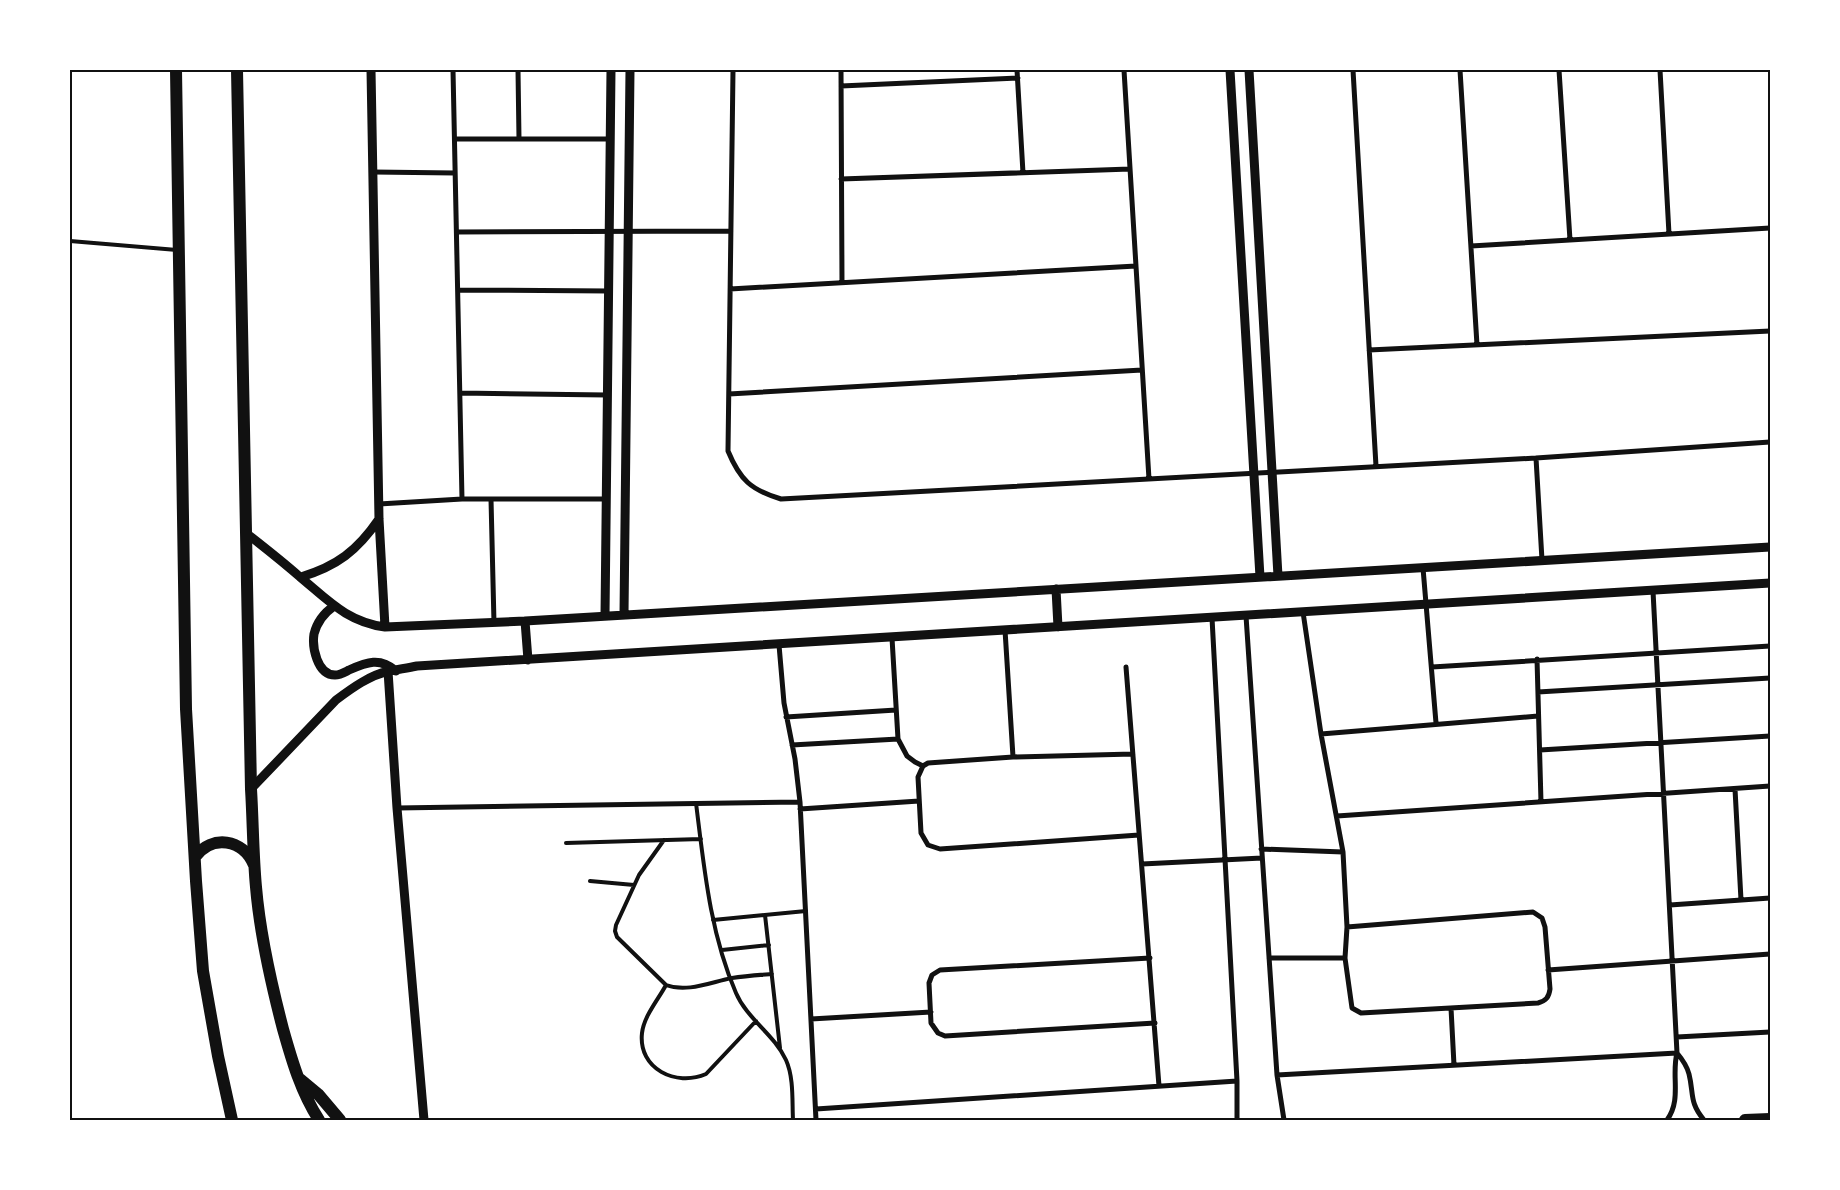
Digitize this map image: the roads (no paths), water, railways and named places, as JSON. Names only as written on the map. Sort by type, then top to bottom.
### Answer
[{"type":"main road","points":[[176,70],[186,700],[194,857],[204,971],[218,1056],[232,1120]]},
{"type":"main road","points":[[237,70],[254,865],[270,979],[297,1076],[319,1120]]},
{"type":"main road","points":[[194,857],[210,844],[228,842],[246,852],[254,865]]},
{"type":"main road","points":[[297,1076],[318,1094],[340,1120]]},
{"type":"main road","points":[[1745,1120],[1770,1119]]},
{"type":"street","points":[[371,70],[379,520],[385,626]]},
{"type":"street","points":[[453,70],[462,499]]},
{"type":"street","points":[[518,70],[519,139]]},
{"type":"street","points":[[605,616],[611,70]]},
{"type":"street","points":[[624,615],[630,70]]},
{"type":"street","points":[[733,70],[728,451],[735,469],[747,483],[763,494],[780,499],[1536,458],[1770,442]]},
{"type":"street","points":[[841,70],[842,283]]},
{"type":"street","points":[[1017,70],[1023,173]]},
{"type":"street","points":[[1124,70],[1149,479]]},
{"type":"street","points":[[1230,70],[1260,577]]},
{"type":"street","points":[[1248,70],[1278,576]]},
{"type":"street","points":[[1352,70],[1376,466]]},
{"type":"street","points":[[1460,70],[1477,345]]},
{"type":"street","points":[[1560,70],[1570,240]]},
{"type":"street","points":[[1660,70],[1669,234]]},
{"type":"street","points":[[841,86],[1018,78]]},
{"type":"street","points":[[454,140],[610,139]]},
{"type":"street","points":[[841,179],[1130,169]]},
{"type":"street","points":[[372,172],[455,173]]},
{"type":"street","points":[[1471,246],[1770,228]]},
{"type":"street","points":[[457,232],[731,232]]},
{"type":"street","points":[[730,289],[1136,266]]},
{"type":"street","points":[[458,290],[609,291]]},
{"type":"street","points":[[1369,350],[1770,331]]},
{"type":"street","points":[[728,394],[1142,370]]},
{"type":"street","points":[[460,393],[607,395]]},
{"type":"street","points":[[1536,458],[1542,560]]},
{"type":"street","points":[[379,504],[491,498],[606,499]]},
{"type":"street","points":[[491,498],[494,623]]},
{"type":"street","points":[[301,577],[320,571],[346,556],[368,536],[379,520]]},
{"type":"street","points":[[246,533],[334,606],[368,625],[385,626],[494,623],[1770,547]]},
{"type":"street","points":[[1423,568],[1436,723]]},
{"type":"street","points":[[251,789],[336,700],[361,683],[392,671],[439,664],[780,645],[1770,583]]},
{"type":"street","points":[[1056,589],[1058,627]]},
{"type":"street","points":[[1653,590],[1678,1053],[1674,1070],[1676,1100],[1667,1120]]},
{"type":"street","points":[[334,606],[322,617],[313,638],[316,656],[324,670],[332,675],[337,675],[364,663],[374,661],[382,662],[392,671],[397,808],[424,1120]]},
{"type":"street","points":[[1303,612],[1321,734],[1342,852],[1347,927],[1345,958],[1352,1008],[1358,1013],[1542,1002],[1550,993],[1544,922],[1542,918],[1533,912],[1347,927]]},
{"type":"street","points":[[1246,616],[1277,1075],[1284,1120]]},
{"type":"street","points":[[1212,618],[1237,1081],[1237,1120]]},
{"type":"street","points":[[525,621],[528,660]]},
{"type":"street","points":[[1005,630],[1013,757]]},
{"type":"street","points":[[892,638],[898,739],[907,756],[923,766]]},
{"type":"street","points":[[780,645],[786,717],[800,802],[816,1120]]},
{"type":"street","points":[[1432,667],[1770,646]]},
{"type":"street","points":[[1537,660],[1541,802]]},
{"type":"street","points":[[1126,667],[1160,1086]]},
{"type":"street","points":[[1538,692],[1770,678]]},
{"type":"street","points":[[786,717],[896,710]]},
{"type":"street","points":[[1321,734],[1538,716]]},
{"type":"street","points":[[1540,750],[1770,736]]},
{"type":"street","points":[[792,745],[898,739]]},
{"type":"street","points":[[1133,754],[1013,757],[934,762],[923,766],[918,777],[921,833],[928,844],[940,849],[1139,835]]},
{"type":"street","points":[[1337,816],[1770,786]]},
{"type":"street","points":[[1735,789],[1741,900]]},
{"type":"street","points":[[800,809],[919,801]]},
{"type":"street","points":[[397,808],[800,802]]},
{"type":"street","points":[[1261,849],[1342,852]]},
{"type":"street","points":[[1142,864],[1262,858]]},
{"type":"street","points":[[1670,905],[1770,898]]},
{"type":"street","points":[[1548,970],[1770,954]]},
{"type":"street","points":[[1150,958],[940,970],[930,979],[931,1023],[935,1030],[945,1036],[1155,1023]]},
{"type":"street","points":[[1269,958],[1345,958]]},
{"type":"street","points":[[1452,1008],[1454,1065]]},
{"type":"street","points":[[811,1019],[931,1012]]},
{"type":"street","points":[[1677,1037],[1770,1032]]},
{"type":"street","points":[[1277,1075],[1678,1053]]},
{"type":"street","points":[[1678,1053],[1689,1074],[1691,1095],[1704,1120]]},
{"type":"street","points":[[816,1109],[1237,1081]]},
{"type":"lane","points":[[70,241],[179,250]]},
{"type":"lane","points":[[696,803],[713,920],[722,950],[740,1002],[780,1050],[788,1066],[793,1120]]},
{"type":"lane","points":[[566,842],[701,839]]},
{"type":"lane","points":[[664,840],[634,884],[616,925],[617,937],[666,985],[675,988],[684,988],[731,978],[772,974]]},
{"type":"lane","points":[[590,881],[634,884]]},
{"type":"lane","points":[[713,920],[806,911]]},
{"type":"lane","points":[[765,915],[780,1050]]},
{"type":"lane","points":[[722,950],[769,945]]},
{"type":"lane","points":[[666,985],[645,1023],[642,1033],[642,1044],[652,1064],[661,1073],[673,1078],[696,1078],[706,1074],[756,1021]]}]
